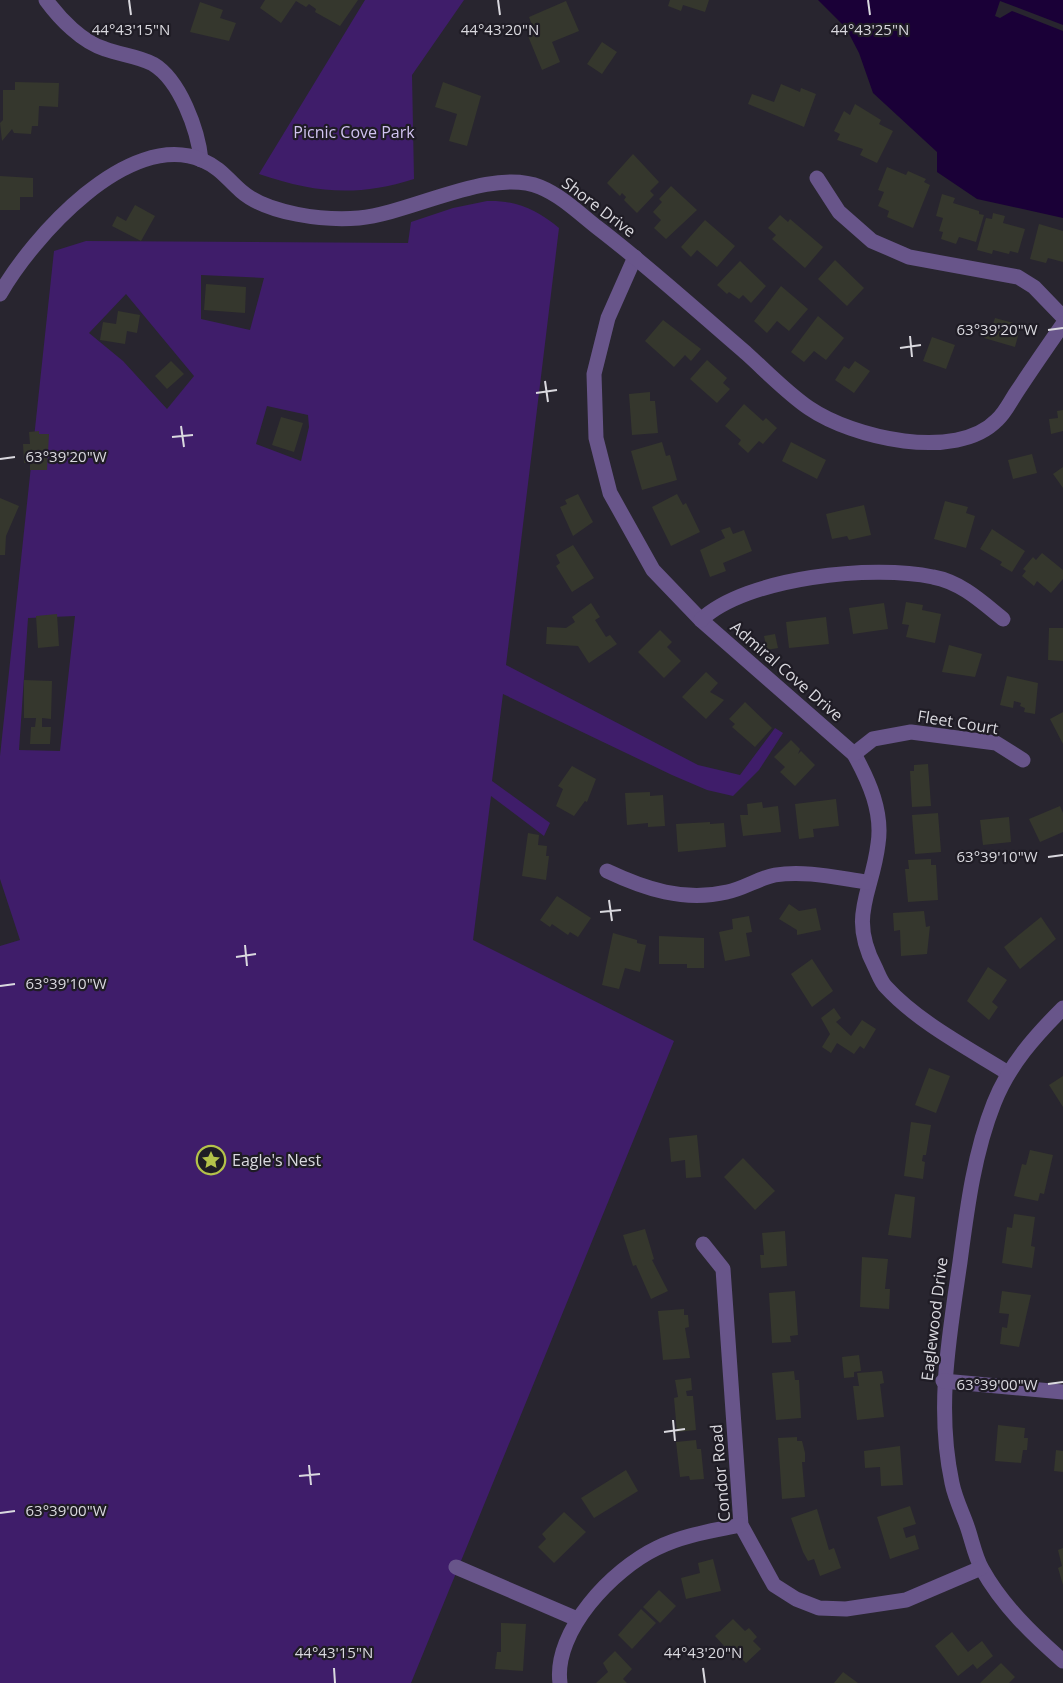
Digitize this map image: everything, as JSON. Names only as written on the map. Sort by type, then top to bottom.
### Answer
[{"type":"street","points":[[46,0],[56,13],[88,42],[141,59],[166,74],[198,134],[201,160]]},
{"type":"street","name":"Shore Drive","points":[[0,294],[21,261],[53,224],[108,180],[134,165],[155,158],[181,155],[201,160],[224,172],[240,190],[253,200],[300,215],[329,219],[379,215],[496,182],[522,182],[554,194],[635,257],[810,409],[847,426],[898,441],[935,445],[968,438],[997,421],[1063,324]]},
{"type":"street","points":[[817,178],[839,212],[872,241],[909,257],[1018,277],[1034,286],[1063,317]]},
{"type":"street","name":"Admiral Cove Drive","points":[[635,257],[608,318],[594,374],[596,438],[610,493],[630,533],[653,570],[701,620],[854,754],[868,780],[877,811],[878,844],[867,882],[862,916],[864,946],[885,986],[937,1029],[1008,1073]]},
{"type":"street","points":[[701,620],[715,607],[797,580],[893,572],[944,580],[970,592],[1003,619]]},
{"type":"street","name":"Fleet Court","points":[[854,754],[873,739],[911,732],[996,743],[1023,760]]},
{"type":"street","points":[[607,871],[640,887],[698,897],[728,892],[774,875],[805,874],[867,882]]},
{"type":"street","name":"Eaglewood Drive","points":[[1063,1008],[1034,1038],[1008,1073],[994,1102],[979,1148],[964,1228],[943,1382],[945,1429],[952,1485],[981,1568],[1005,1603],[1035,1636],[1063,1661]]},
{"type":"street","name":"Condor Road","points":[[703,1244],[723,1269],[741,1525],[774,1585],[796,1599],[819,1608],[846,1609],[906,1600],[981,1568]]},
{"type":"street","points":[[943,1382],[1063,1392]]},
{"type":"street","points":[[560,1683],[564,1649],[577,1619],[618,1574],[655,1548],[684,1537],[741,1525]]},
{"type":"street","points":[[456,1567],[577,1619]]},
{"type":"green space","name":"Picnic Cove Park","points":[[365,0],[464,0],[412,75],[414,179],[374,188],[336,190],[318,189],[259,174]]},
{"type":"green space","points":[[487,201],[507,202],[534,211],[559,228],[506,665],[698,765],[740,775],[775,728],[783,733],[759,770],[733,796],[707,790],[672,775],[503,694],[492,781],[550,823],[544,836],[491,796],[473,940],[674,1041],[411,1683],[0,1683],[0,946],[20,940],[0,879],[0,756],[54,251],[86,241],[408,243],[411,222],[453,208]],"holes":[[[201,275],[264,278],[250,330],[201,319]],[[126,294],[194,376],[167,409],[123,361],[89,333]],[[267,406],[308,415],[309,427],[301,461],[256,444]],[[75,616],[60,751],[19,750],[28,618]]]},
{"type":"shaded area","points":[[818,0],[1063,0],[1063,218],[977,199],[937,172],[937,152],[873,93],[859,53],[846,28]]},
{"type":"pier","points":[[1000,1],[1063,25],[1063,31],[1012,11],[1000,18],[995,16]]},
{"type":"building","points":[[265,0],[358,0],[340,26],[315,12],[316,9],[309,4],[306,7],[296,1],[281,23],[260,8]]},
{"type":"building","points":[[670,0],[709,0],[705,12],[683,5],[681,11],[668,6]]},
{"type":"building","points":[[566,1],[579,31],[552,42],[560,62],[542,70],[528,36],[535,33],[529,17]]},
{"type":"building","points":[[200,2],[223,10],[220,18],[236,23],[229,41],[190,32]]},
{"type":"building","points":[[602,42],[617,52],[602,74],[587,64]]},
{"type":"building","points":[[15,82],[59,83],[58,107],[39,106],[38,126],[32,126],[31,134],[14,133],[12,129],[2,141],[0,123],[3,120],[3,90],[15,90]]},
{"type":"building","points":[[443,82],[481,96],[467,146],[449,141],[457,114],[435,107]]},
{"type":"building","points":[[781,84],[800,92],[801,88],[816,94],[804,127],[748,104],[752,94],[774,102]]},
{"type":"building","points":[[855,104],[881,120],[879,124],[893,131],[877,163],[860,155],[863,149],[837,140],[840,134],[834,131],[844,111],[850,115]]},
{"type":"building","points":[[633,154],[659,182],[650,191],[654,195],[637,213],[624,200],[626,197],[622,193],[620,196],[607,183]]},
{"type":"building","points":[[887,167],[906,175],[908,171],[926,179],[924,182],[930,185],[913,228],[887,217],[889,211],[878,206],[884,192],[878,190]]},
{"type":"building","points":[[0,176],[33,178],[33,197],[20,197],[20,210],[0,210]]},
{"type":"building","points":[[671,186],[697,210],[666,239],[654,228],[661,220],[653,212],[662,202],[659,199]]},
{"type":"building","points":[[942,194],[955,198],[953,203],[979,211],[979,214],[984,215],[976,242],[959,237],[956,244],[941,239],[943,232],[939,231],[943,218],[936,216]]},
{"type":"building","points":[[135,205],[155,216],[141,241],[112,226],[117,216],[126,221]]},
{"type":"building","points":[[993,213],[1005,216],[1003,223],[1025,229],[1018,253],[1010,251],[1009,254],[993,250],[992,254],[977,250],[986,218],[992,219]]},
{"type":"building","points":[[780,215],[788,222],[790,219],[823,247],[805,268],[772,239],[776,235],[768,228]]},
{"type":"building","points":[[705,220],[735,246],[717,267],[697,250],[691,257],[681,247]]},
{"type":"building","points":[[1039,224],[1063,231],[1063,262],[1048,258],[1046,263],[1030,259]]},
{"type":"building","points":[[835,260],[864,288],[847,306],[818,279]]},
{"type":"building","points":[[740,261],[766,286],[751,303],[743,295],[739,299],[729,292],[727,294],[717,285]]},
{"type":"building","points":[[206,284],[246,287],[245,313],[204,310]]},
{"type":"building","points":[[781,286],[808,309],[789,331],[777,321],[767,333],[754,321]]},
{"type":"building","points":[[118,311],[140,315],[137,333],[127,331],[125,344],[100,340],[103,322],[116,324]]},
{"type":"building","points":[[818,316],[844,338],[826,360],[814,351],[804,362],[791,352]]},
{"type":"building","points":[[995,318],[1021,325],[1015,347],[984,338],[987,325],[992,327]]},
{"type":"building","points":[[663,320],[701,349],[691,361],[685,355],[674,367],[645,341]]},
{"type":"building","points":[[932,337],[955,345],[946,369],[923,361]]},
{"type":"building","points":[[707,360],[727,378],[723,383],[730,389],[717,403],[690,379]]},
{"type":"building","points":[[171,361],[184,374],[167,389],[155,376]]},
{"type":"building","points":[[855,361],[870,371],[854,393],[835,380],[844,366],[849,369]]},
{"type":"building","points":[[650,392],[650,401],[655,401],[658,433],[632,435],[629,394]]},
{"type":"building","points":[[744,404],[763,421],[766,418],[777,428],[763,444],[759,441],[748,453],[738,444],[741,440],[725,426]]},
{"type":"building","points":[[1063,410],[1063,431],[1051,434],[1049,419],[1058,418],[1057,411]]},
{"type":"building","points":[[281,417],[303,423],[294,452],[272,445]]},
{"type":"building","points":[[39,431],[39,434],[49,434],[47,470],[30,470],[30,463],[24,463],[23,444],[30,444],[29,432]]},
{"type":"building","points":[[662,442],[666,456],[670,455],[677,480],[642,490],[631,451]]},
{"type":"building","points":[[791,442],[826,460],[817,479],[782,461]]},
{"type":"building","points":[[1032,454],[1037,473],[1013,479],[1008,460]]},
{"type":"building","points":[[1063,467],[1063,488],[1053,474]]},
{"type":"building","points":[[578,494],[593,522],[573,536],[560,507],[567,504],[565,500]]},
{"type":"building","points":[[677,494],[683,505],[686,503],[700,532],[671,546],[652,507]]},
{"type":"building","points":[[0,498],[19,506],[6,536],[5,555],[0,555]]},
{"type":"building","points":[[945,501],[968,507],[966,513],[975,516],[966,548],[934,539]]},
{"type":"building","points":[[864,505],[871,535],[849,540],[847,536],[832,539],[826,514]]},
{"type":"building","points":[[730,527],[733,534],[744,530],[752,551],[723,563],[726,571],[710,577],[700,550],[725,538],[721,530]]},
{"type":"building","points":[[992,529],[1025,551],[1012,572],[1000,565],[1002,562],[980,549]]},
{"type":"building","points":[[573,545],[594,578],[572,592],[556,566],[560,563],[556,555]]},
{"type":"building","points":[[1042,553],[1063,570],[1063,579],[1051,593],[1037,581],[1034,586],[1022,576],[1026,571],[1023,569],[1033,557],[1036,560]]},
{"type":"building","points":[[906,602],[923,605],[922,610],[941,614],[935,643],[906,637],[909,625],[902,624]]},
{"type":"building","points":[[591,603],[600,617],[595,620],[606,637],[610,635],[617,644],[589,663],[578,646],[546,644],[547,627],[566,628],[575,622],[572,617]]},
{"type":"building","points":[[884,603],[888,629],[853,634],[849,608]]},
{"type":"building","points":[[57,614],[59,646],[38,648],[36,616]]},
{"type":"building","points":[[826,617],[829,644],[789,648],[786,622]]},
{"type":"building","points":[[1049,628],[1063,628],[1063,661],[1048,660]]},
{"type":"building","points":[[660,630],[672,642],[667,647],[681,661],[664,678],[638,652]]},
{"type":"building","points":[[775,634],[778,648],[767,650],[764,636]]},
{"type":"building","points":[[949,645],[982,654],[975,677],[942,672]]},
{"type":"building","points":[[706,672],[718,683],[710,692],[724,700],[706,719],[682,697]]},
{"type":"building","points":[[1007,676],[1038,683],[1035,714],[1024,712],[1025,708],[1020,706],[1021,703],[1014,701],[1013,708],[1000,705]]},
{"type":"building","points":[[24,680],[52,681],[51,719],[42,718],[42,727],[51,727],[50,744],[30,744],[31,727],[35,727],[36,718],[24,718]]},
{"type":"building","points":[[745,702],[772,728],[755,747],[732,727],[735,724],[729,719]]},
{"type":"building","points":[[1063,712],[1063,744],[1050,719]]},
{"type":"building","points":[[791,740],[800,749],[798,754],[801,751],[815,765],[795,786],[780,772],[785,767],[774,757]]},
{"type":"building","points":[[928,764],[931,806],[912,807],[910,771],[914,771],[914,765]]},
{"type":"building","points":[[572,766],[596,779],[587,802],[585,801],[574,816],[556,806],[563,789],[558,786]]},
{"type":"building","points":[[650,792],[650,796],[663,795],[665,826],[648,827],[648,823],[627,825],[625,793]]},
{"type":"building","points":[[836,799],[839,826],[813,829],[814,837],[799,839],[795,804]]},
{"type":"building","points":[[762,802],[763,808],[778,806],[781,832],[743,836],[740,815],[748,815],[747,804]]},
{"type":"building","points":[[1060,806],[1063,813],[1063,832],[1040,842],[1029,819]]},
{"type":"building","points":[[938,813],[941,852],[915,854],[912,815]]},
{"type":"building","points":[[1009,817],[1011,842],[983,845],[980,820]]},
{"type":"building","points":[[710,822],[710,824],[724,823],[726,847],[678,852],[676,824]]},
{"type":"building","points":[[528,833],[539,835],[538,845],[547,846],[546,856],[549,856],[546,880],[522,876]]},
{"type":"building","points":[[931,859],[931,865],[936,865],[938,900],[908,902],[905,869],[909,869],[908,860]]},
{"type":"building","points":[[557,896],[591,918],[578,937],[570,932],[568,935],[552,924],[550,927],[540,920]]},
{"type":"building","points":[[789,904],[799,911],[816,908],[821,930],[797,935],[797,930],[779,919]]},
{"type":"building","points":[[924,911],[926,927],[930,926],[927,954],[901,956],[900,930],[894,931],[893,913]]},
{"type":"building","points":[[749,916],[752,932],[746,933],[750,956],[725,961],[719,932],[733,929],[732,919]]},
{"type":"building","points":[[1041,917],[1056,939],[1020,969],[1004,947]]},
{"type":"building","points":[[613,933],[646,945],[640,972],[625,968],[619,989],[602,985]]},
{"type":"building","points":[[659,936],[704,938],[704,968],[687,968],[687,964],[659,964]]},
{"type":"building","points":[[812,959],[833,991],[812,1007],[791,974]]},
{"type":"building","points":[[988,967],[1007,980],[992,1002],[998,1007],[989,1020],[967,1001]]},
{"type":"building","points":[[834,1008],[841,1018],[836,1022],[851,1036],[862,1020],[876,1029],[864,1049],[860,1046],[854,1054],[837,1043],[831,1053],[822,1047],[830,1034],[821,1018]]},
{"type":"building","points":[[929,1068],[950,1076],[936,1113],[915,1105]]},
{"type":"building","points":[[1063,1076],[1063,1107],[1049,1085]]},
{"type":"building","points":[[911,1122],[931,1125],[926,1155],[923,1155],[922,1161],[925,1162],[923,1179],[904,1176]]},
{"type":"building","points":[[697,1135],[701,1177],[686,1178],[685,1160],[671,1162],[669,1138]]},
{"type":"building","points":[[1030,1150],[1053,1155],[1044,1194],[1040,1193],[1038,1201],[1014,1196],[1022,1164],[1026,1165]]},
{"type":"building","points":[[743,1158],[775,1191],[755,1210],[724,1177]]},
{"type":"building","points":[[895,1194],[915,1197],[911,1238],[888,1235]]},
{"type":"building","points":[[1014,1214],[1035,1217],[1031,1246],[1035,1247],[1032,1268],[1002,1263],[1007,1227],[1012,1228]]},
{"type":"building","points":[[645,1229],[654,1259],[652,1260],[668,1291],[651,1299],[636,1265],[633,1266],[623,1235]]},
{"type":"building","points":[[785,1231],[787,1266],[761,1268],[760,1255],[764,1255],[762,1233]]},
{"type":"building","points":[[862,1257],[888,1259],[885,1289],[890,1289],[889,1309],[860,1307]]},
{"type":"building","points":[[795,1291],[798,1335],[790,1336],[791,1342],[772,1343],[769,1293]]},
{"type":"building","points":[[1002,1291],[1031,1295],[1019,1347],[1000,1344],[1002,1327],[1007,1328],[1009,1314],[999,1313]]},
{"type":"building","points":[[684,1309],[684,1315],[688,1315],[689,1327],[685,1328],[690,1358],[663,1360],[658,1311]]},
{"type":"building","points":[[859,1355],[861,1371],[854,1372],[854,1377],[844,1378],[842,1357]]},
{"type":"building","points":[[794,1371],[795,1380],[799,1380],[801,1418],[776,1420],[772,1373]]},
{"type":"building","points":[[882,1371],[884,1383],[880,1384],[884,1417],[857,1420],[853,1386],[859,1386],[857,1373]]},
{"type":"building","points":[[691,1378],[692,1390],[686,1391],[687,1396],[693,1396],[696,1430],[677,1432],[674,1398],[678,1397],[675,1380]]},
{"type":"building","points":[[998,1425],[1025,1428],[1024,1438],[1028,1438],[1027,1450],[1023,1450],[1021,1463],[995,1461]]},
{"type":"building","points":[[797,1437],[797,1441],[802,1441],[805,1453],[805,1462],[802,1462],[805,1497],[782,1499],[778,1438]]},
{"type":"building","points":[[696,1440],[697,1449],[701,1449],[704,1479],[690,1480],[689,1476],[680,1477],[676,1442]]},
{"type":"building","points":[[900,1446],[903,1485],[881,1486],[880,1467],[865,1468],[864,1451]]},
{"type":"building","points":[[1056,1450],[1063,1451],[1063,1472],[1054,1471]]},
{"type":"building","points":[[626,1470],[638,1491],[594,1518],[581,1498]]},
{"type":"building","points":[[910,1506],[916,1524],[903,1528],[906,1538],[915,1535],[919,1549],[890,1559],[877,1517]]},
{"type":"building","points":[[817,1509],[829,1550],[834,1548],[841,1568],[820,1576],[814,1559],[808,1561],[803,1552],[791,1518]]},
{"type":"building","points":[[564,1512],[586,1532],[554,1563],[538,1547],[546,1539],[542,1534]]},
{"type":"building","points":[[1063,1548],[1063,1585],[1058,1568],[1062,1566],[1058,1550]]},
{"type":"building","points":[[713,1559],[721,1591],[686,1599],[681,1578],[700,1573],[698,1563]]},
{"type":"building","points":[[659,1590],[676,1606],[660,1623],[643,1607]]},
{"type":"building","points":[[641,1609],[656,1623],[632,1649],[618,1635]]},
{"type":"building","points":[[733,1619],[745,1631],[749,1628],[757,1637],[753,1641],[761,1649],[746,1663],[739,1656],[736,1659],[715,1636]]},
{"type":"building","points":[[501,1623],[526,1624],[523,1671],[495,1669],[497,1652],[501,1652]]},
{"type":"building","points":[[952,1632],[968,1652],[982,1641],[993,1656],[977,1669],[973,1664],[958,1676],[935,1646]]},
{"type":"building","points":[[615,1651],[632,1669],[623,1679],[627,1683],[596,1683],[608,1672],[603,1663]]},
{"type":"building","points":[[1001,1663],[1015,1677],[1009,1683],[980,1683]]},
{"type":"building","points":[[843,1672],[858,1683],[834,1683]]},
{"type":"place","name":"Eagle's Nest","points":[[211,1160]]}]
